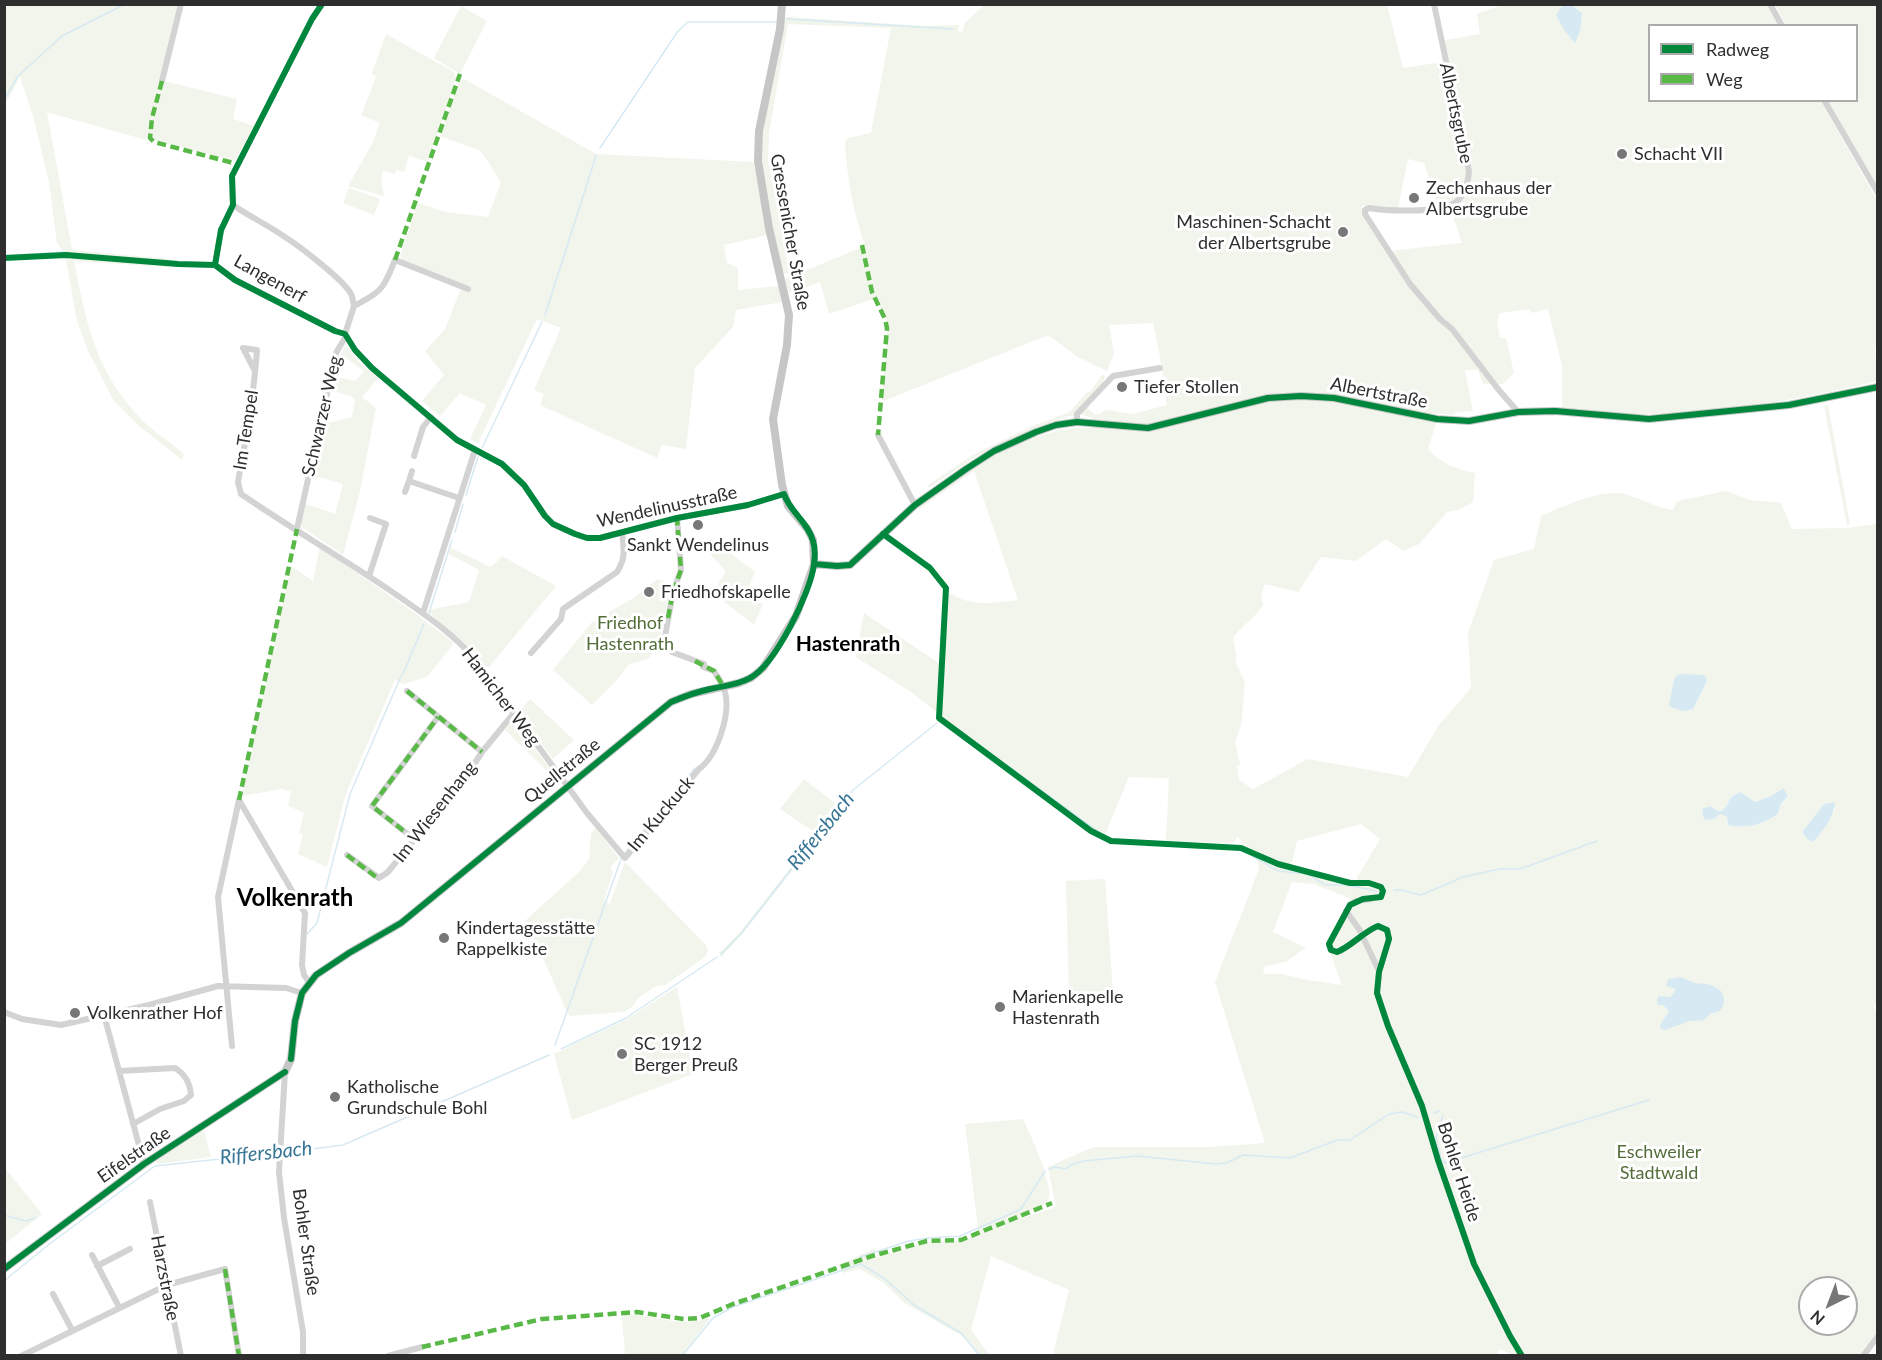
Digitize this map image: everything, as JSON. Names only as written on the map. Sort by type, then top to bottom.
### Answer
[{"type":"main road","name":"Gressenicher Straße","points":[[782,4],[780,29],[759,132],[758,161],[769,228],[789,315],[787,345],[773,419],[784,494],[788,506],[808,530],[813,540],[814,564]]},
{"type":"main road","name":"Albertstraße","points":[[814,564],[850,565],[915,505],[994,451],[1056,425],[1077,422],[1148,428],[1268,398],[1301,396],[1334,398],[1437,419],[1469,421],[1518,412],[1555,411],[1649,418],[1789,405],[1878,387]]},
{"type":"main road","name":"Quellstraße","points":[[302,993],[309,982],[349,953],[401,923],[670,702],[751,678],[763,668],[796,616],[814,564]]},
{"type":"main road","name":"Bohler Straße","points":[[285,1072],[291,1059],[302,993]]},
{"type":"main road","name":"Eifelstraße","points":[[4,1269],[144,1164],[285,1072]]},
{"type":"street","points":[[162,81],[181,4]]},
{"type":"street","points":[[322,4],[312,19],[232,176],[233,205],[284,236],[310,256],[347,288],[352,295],[354,306],[377,294],[384,287],[395,260],[468,289]]},
{"type":"street","name":"Albertsgrube","points":[[1434,4],[1469,171],[1468,178],[1459,200],[1446,207],[1387,211],[1369,208],[1365,210],[1365,214],[1403,275],[1452,329],[1518,412]]},
{"type":"street","points":[[1770,4],[1781,24]]},
{"type":"street","points":[[1825,102],[1878,193]]},
{"type":"street","name":"Langenerf","points":[[233,205],[221,230],[215,265],[235,280],[335,331]]},
{"type":"street","name":"Schwarzer Weg","points":[[297,528],[336,353],[346,336],[346,328],[354,306]]},
{"type":"street","name":"Wendelinusstraße","points":[[346,336],[355,350],[372,368],[457,440],[502,464],[524,485],[553,524],[587,538],[600,538],[677,518],[747,505],[784,494]]},
{"type":"street","points":[[1077,422],[1077,414],[1113,376],[1160,368]]},
{"type":"street","name":"Im Tempel","points":[[255,371],[238,482],[241,494],[288,526],[297,528]]},
{"type":"street","points":[[414,456],[423,427],[431,417]]},
{"type":"street","points":[[878,435],[915,505]]},
{"type":"street","points":[[423,613],[475,450]]},
{"type":"street","points":[[405,492],[412,471]]},
{"type":"street","points":[[409,481],[459,498]]},
{"type":"street","points":[[369,576],[389,525],[370,518]]},
{"type":"street","points":[[677,518],[681,570],[673,592],[664,642],[672,652],[704,664],[703,667],[714,671],[723,686]]},
{"type":"street","name":"Hamicher Weg","points":[[297,528],[444,628],[466,649],[567,786]]},
{"type":"street","points":[[531,652],[561,619],[563,609],[616,572],[623,563],[625,552],[622,533]]},
{"type":"street","name":"Im Kuckuck","points":[[567,786],[625,858],[699,769],[708,763],[719,741],[722,727],[726,698],[723,686]]},
{"type":"street","points":[[407,691],[482,752]]},
{"type":"street","name":"Im Wiesenhang","points":[[347,855],[379,878],[388,872],[514,713]]},
{"type":"street","points":[[414,839],[372,806],[398,774],[416,745],[438,717]]},
{"type":"street","points":[[232,1046],[218,897],[239,800],[305,913],[302,965],[304,975],[309,982]]},
{"type":"street","points":[[1371,899],[1356,901],[1346,910],[1329,944],[1331,950],[1337,952],[1378,926],[1387,930],[1389,939],[1379,972]]},
{"type":"street","points":[[1346,910],[1362,935],[1379,972]]},
{"type":"street","name":"Bohler Heide","points":[[1379,972],[1377,993],[1388,1026],[1422,1106],[1474,1264],[1522,1356]]},
{"type":"street","points":[[4,1012],[22,1019],[61,1025],[225,985],[286,988],[302,993]]},
{"type":"street","points":[[104,1015],[144,1164]]},
{"type":"street","points":[[119,1071],[175,1068],[186,1078],[190,1087],[191,1095],[184,1101],[160,1109],[133,1124]]},
{"type":"street","name":"Bohler Straße","points":[[285,1072],[285,1097],[279,1155],[284,1218],[303,1332],[303,1356]]},
{"type":"street","name":"Harzstraße","points":[[150,1202],[181,1355],[173,1356]]},
{"type":"street","points":[[97,1266],[130,1249]]},
{"type":"street","points":[[92,1255],[119,1307]]},
{"type":"street","points":[[21,1356],[167,1285],[225,1269],[238,1356]]},
{"type":"street","points":[[53,1294],[72,1330]]},
{"type":"street","points":[[1863,1356],[1878,1336]]},
{"type":"street","points":[[388,1356],[422,1347]]},
{"type":"green space","name":"Eschweiler Stadtwald","points":[[1505,4],[1767,5],[1777,24],[1648,24],[1648,102],[1822,102],[1877,200],[1878,331],[1875,350],[1877,381],[1794,399],[1706,411],[1639,414],[1562,409],[1562,365],[1548,309],[1532,313],[1529,309],[1500,313],[1497,322],[1500,338],[1506,338],[1514,373],[1503,384],[1483,384],[1478,370],[1465,370],[1473,411],[1455,412],[1455,415],[1427,413],[1427,421],[1436,423],[1428,449],[1450,465],[1475,473],[1473,502],[1458,510],[1447,512],[1419,544],[1404,551],[1386,539],[1356,561],[1321,557],[1298,592],[1265,584],[1261,594],[1263,605],[1233,637],[1236,663],[1245,683],[1241,725],[1235,743],[1241,764],[1237,766],[1239,780],[1253,789],[1308,759],[1408,777],[1439,725],[1471,688],[1468,633],[1494,560],[1534,549],[1541,516],[1572,503],[1595,495],[1618,493],[1673,510],[1677,501],[1726,491],[1750,500],[1781,503],[1792,529],[1847,528],[1877,524],[1878,999],[1874,1008],[1878,1014],[1878,1336],[1863,1355],[1513,1356],[1500,1349],[1495,1356],[1053,1355],[1069,1290],[991,1256],[971,1330],[988,1353],[994,1355],[979,1355],[961,1335],[904,1303],[884,1283],[860,1269],[843,1273],[838,1265],[876,1248],[871,1259],[926,1243],[961,1241],[979,1235],[965,1124],[1023,1119],[1046,1175],[1049,1197],[1045,1205],[1022,1214],[1023,1218],[1056,1207],[1048,1167],[1093,1147],[1211,1147],[1265,1143],[1215,982],[1259,869],[1258,861],[1248,853],[1238,837],[1232,843],[1166,841],[1169,778],[1129,777],[1104,837],[945,721],[911,692],[856,657],[864,613],[943,666],[947,595],[950,593],[965,600],[983,603],[1018,600],[974,471],[919,509],[918,506],[978,465],[1023,442],[1069,429],[1092,428],[1093,418],[1079,414],[1093,398],[1088,409],[1094,414],[1100,414],[1105,410],[1133,414],[1167,405],[1153,323],[1109,325],[1114,353],[1107,371],[1078,357],[1048,335],[882,400],[888,327],[876,298],[829,314],[820,282],[789,293],[785,279],[865,246],[851,194],[845,142],[848,138],[871,133],[891,28],[788,24],[769,133],[768,159],[789,274],[783,273],[771,221],[762,151],[765,119],[784,20],[789,17],[924,26],[959,25],[958,31],[962,32],[965,23],[984,5],[1387,5],[1403,68],[1443,62],[1467,172],[1465,185],[1459,195],[1445,205],[1438,206],[1424,163],[1408,159],[1398,208],[1361,206],[1390,251],[1462,243],[1450,208],[1465,192],[1472,170],[1444,43],[1446,40],[1480,34],[1477,14]],"holes":[[[1782,788],[1788,796],[1780,805],[1778,814],[1760,823],[1742,827],[1728,825],[1727,815],[1720,813],[1714,819],[1704,819],[1702,809],[1710,806],[1722,812],[1730,798],[1741,792],[1755,802],[1771,796]],[[1834,802],[1835,810],[1813,842],[1807,839],[1802,832],[1824,804]],[[1361,824],[1380,839],[1356,880],[1291,867],[1297,841]],[[1292,882],[1313,884],[1350,898],[1327,945],[1342,985],[1281,974],[1263,974],[1265,966],[1285,962],[1306,948],[1273,932]]]},
{"type":"green space","points":[[5,5],[179,5],[160,80],[237,99],[233,119],[254,126],[235,161],[147,138],[146,140],[47,112],[72,250],[169,259],[170,262],[73,254],[74,258],[168,265],[168,267],[74,261],[89,327],[114,385],[144,422],[184,454],[182,460],[139,426],[114,401],[88,351],[77,321],[65,254],[57,243],[49,182],[33,116],[20,77],[5,105]]},
{"type":"green space","points":[[1775,5],[1877,5],[1877,187],[1829,102],[1858,102],[1858,24],[1785,24]]},
{"type":"green space","points":[[461,6],[487,21],[460,74],[434,58]]},
{"type":"green space","points":[[386,34],[454,72],[456,78],[428,162],[409,156],[404,172],[396,170],[395,174],[383,171],[381,178],[384,196],[348,186],[372,144],[380,123],[361,115],[376,77],[372,73]]},
{"type":"green space","points":[[466,80],[596,154],[753,162],[755,165],[768,235],[724,245],[727,263],[738,268],[738,290],[779,286],[782,302],[736,310],[733,327],[695,368],[686,449],[662,445],[657,458],[540,405],[544,394],[534,390],[561,328],[537,319],[478,443],[470,439],[486,405],[460,393],[440,416],[422,401],[444,375],[425,351],[445,329],[461,288],[404,262],[400,256],[418,203],[445,212],[488,217],[501,182],[481,151],[440,136],[459,82]]},
{"type":"green space","points":[[349,188],[380,199],[374,215],[343,203]]},
{"type":"green space","points":[[347,346],[358,361],[378,378],[362,397],[376,408],[360,491],[343,555],[302,527],[301,522],[306,504],[335,514],[343,484],[312,475],[324,424],[352,417],[355,400],[351,396],[332,391],[336,377],[356,381],[364,371],[341,354]]},
{"type":"green space","points":[[1102,375],[1105,375],[1103,382],[1074,416],[1033,429],[975,457],[929,488],[928,485],[973,455],[1032,426],[1070,412],[1086,393],[1091,391]]},
{"type":"green space","points":[[1828,405],[1850,524],[1847,525],[1824,406]]},
{"type":"green space","points":[[712,539],[755,572],[744,598],[763,604],[754,625],[713,593],[726,571],[702,546]]},
{"type":"green space","points":[[320,547],[454,643],[427,677],[403,684],[395,680],[346,793],[327,867],[298,854],[303,835],[299,833],[304,813],[288,806],[291,791],[282,789],[242,796],[291,566],[313,581]]},
{"type":"green space","points":[[451,548],[491,567],[502,556],[556,586],[489,667],[485,667],[460,639],[428,610],[469,602],[479,570],[449,554]]},
{"type":"green space","name":"Friedhof Hastenrath","points":[[657,579],[671,583],[659,644],[649,658],[628,665],[617,680],[592,705],[553,670],[592,622],[635,597]]},
{"type":"green space","points":[[530,699],[574,740],[553,759],[518,713]]},
{"type":"green space","points":[[512,721],[515,721],[550,769],[547,771],[505,730]]},
{"type":"green space","points":[[804,779],[836,804],[815,830],[811,830],[780,809]]},
{"type":"green space","points":[[827,821],[830,823],[721,957],[719,953],[740,932]]},
{"type":"green space","points":[[596,828],[619,858],[610,868],[613,872],[604,901],[610,904],[625,862],[706,945],[708,951],[705,957],[665,985],[656,986],[638,998],[633,1006],[624,1012],[570,1016],[526,920],[579,872],[589,859],[591,833]]},
{"type":"green space","points":[[1105,879],[1113,991],[1069,995],[1066,881]]},
{"type":"green space","name":"SC 1912 Berger Preuß","points":[[677,987],[693,1074],[572,1120],[554,1054],[627,1019]]},
{"type":"green space","points":[[204,1130],[211,1157],[158,1164],[156,1161]]},
{"type":"green space","points":[[5,1168],[42,1214],[5,1244]]},
{"type":"green space","points":[[625,1314],[689,1322],[708,1318],[709,1320],[682,1355],[625,1355],[622,1318]]},
{"type":"shaded area","points":[[1564,4],[1571,5],[1582,13],[1580,31],[1575,43],[1564,30],[1556,15]]},
{"type":"shaded area","points":[[1677,675],[1703,675],[1707,681],[1693,709],[1683,711],[1670,707],[1669,704],[1674,680]]},
{"type":"shaded area","points":[[1783,788],[1788,796],[1780,805],[1778,814],[1766,821],[1742,827],[1728,825],[1727,816],[1720,814],[1714,819],[1704,820],[1702,809],[1710,806],[1722,811],[1732,796],[1741,792],[1755,802]]},
{"type":"shaded area","points":[[1835,802],[1830,818],[1820,834],[1813,842],[1807,839],[1802,832],[1824,804]]},
{"type":"shaded area","points":[[1681,977],[1719,989],[1724,1003],[1720,1011],[1710,1014],[1704,1020],[1690,1021],[1665,1030],[1661,1029],[1660,1025],[1669,1011],[1663,1005],[1658,1005],[1657,999],[1659,996],[1670,997],[1674,993],[1676,989],[1666,986],[1668,979]]},
{"type":"waterway","points":[[4,100],[18,76],[62,36],[125,4]]},
{"type":"waterway","points":[[787,19],[953,29]]},
{"type":"waterway","points":[[600,148],[678,31],[688,22],[776,22]]},
{"type":"waterway","points":[[545,315],[596,156]]},
{"type":"waterway","points":[[4,256],[64,252]]},
{"type":"waterway","points":[[482,448],[542,322]]},
{"type":"waterway","points":[[466,495],[478,457]]},
{"type":"waterway","points":[[455,532],[463,504]]},
{"type":"waterway","points":[[429,613],[452,540]]},
{"type":"waterway","points":[[403,674],[424,624]]},
{"type":"waterway","points":[[307,934],[317,923],[350,794],[401,676]]},
{"type":"waterway","name":"Riffersbach","points":[[945,720],[1103,835],[1113,839],[1239,846]]},
{"type":"waterway","name":"Riffersbach","points":[[721,954],[741,934],[853,790],[937,723]]},
{"type":"waterway","points":[[625,853],[695,768]]},
{"type":"waterway","points":[[1394,890],[1421,895],[1463,877],[1500,869],[1520,869],[1597,841]]},
{"type":"waterway","points":[[1249,854],[1278,871],[1307,874],[1326,885],[1347,885],[1376,891]]},
{"type":"waterway","points":[[555,1045],[621,859]]},
{"type":"waterway","name":"Riffersbach","points":[[561,1049],[626,1018],[717,957]]},
{"type":"waterway","name":"Riffersbach","points":[[281,1153],[343,1145],[549,1055]]},
{"type":"waterway","points":[[1442,1160],[1445,1163],[1649,1100]]},
{"type":"waterway","points":[[1434,1113],[1439,1111]]},
{"type":"waterway","points":[[1049,1169],[1055,1167],[1065,1169],[1084,1161],[1137,1156],[1216,1164],[1227,1163],[1243,1155],[1290,1158],[1338,1140],[1350,1140],[1389,1114],[1403,1112],[1417,1117]]},
{"type":"waterway","points":[[1441,1158],[1436,1138],[1443,1115]]},
{"type":"waterway","name":"Riffersbach","points":[[4,1281],[48,1245],[155,1166],[276,1153]]},
{"type":"waterway","points":[[860,1257],[909,1241],[960,1236],[1021,1209],[1045,1171]]},
{"type":"waterway","points":[[4,1215],[25,1221],[36,1218]]},
{"type":"waterway","points":[[682,1356],[713,1318],[733,1307],[861,1264],[885,1279],[914,1305],[961,1333],[980,1356]]},
{"type":"marked path","points":[[395,260],[460,74]]},
{"type":"marked path","points":[[162,81],[152,118],[150,138],[154,142],[237,164]]},
{"type":"marked path","points":[[862,245],[872,292],[887,328],[878,435]]},
{"type":"marked path","points":[[668,618],[673,592],[681,570],[677,518]]},
{"type":"marked path","points":[[239,800],[297,529]]},
{"type":"marked path","points":[[695,661],[714,671],[723,686]]},
{"type":"marked path","points":[[407,691],[482,752]]},
{"type":"marked path","points":[[414,839],[372,806],[438,717]]},
{"type":"marked path","points":[[347,855],[376,877]]},
{"type":"marked path","points":[[422,1347],[542,1319],[637,1312],[684,1319],[700,1318],[733,1304],[872,1256],[927,1241],[961,1240],[1052,1203]]},
{"type":"marked path","points":[[225,1269],[239,1356]]},
{"type":"cycle path","points":[[215,265],[221,230],[233,205],[232,176],[312,19],[322,4]]},
{"type":"cycle path","points":[[4,258],[66,255],[215,265]]},
{"type":"cycle path","points":[[215,265],[235,280],[345,334],[355,350],[372,368],[457,440],[502,464],[524,485],[553,524],[587,538],[600,538],[677,518],[748,505],[784,494],[811,534],[814,549],[811,576],[799,609],[780,644],[760,671],[741,682],[671,702],[401,923],[316,975],[302,993],[295,1021],[291,1059]]},
{"type":"cycle path","points":[[814,564],[850,565],[915,505],[966,469],[994,451],[1056,425],[1077,422],[1148,428],[1268,398],[1301,396],[1334,398],[1437,419],[1469,421],[1518,412],[1555,411],[1649,419],[1789,405],[1878,387]]},
{"type":"cycle path","points":[[883,534],[930,568],[946,588],[939,718],[1091,831],[1111,841],[1241,848],[1278,864],[1350,883],[1369,883],[1381,887],[1383,891],[1381,897],[1363,899],[1350,905],[1329,944],[1331,950],[1337,952],[1378,926],[1387,930],[1389,939],[1379,972],[1377,993],[1388,1026],[1422,1106],[1474,1264],[1522,1356]]},
{"type":"cycle path","points":[[4,1269],[144,1164],[285,1072]]},
{"type":"place","name":"Schacht VII","points":[[1622,154]]},
{"type":"place","name":"Zechenhaus der Albertsgrube","points":[[1414,198]]},
{"type":"place","name":"Maschinen-Schacht der Albertsgrube","points":[[1343,232]]},
{"type":"place","name":"Tiefer Stollen","points":[[1122,387]]},
{"type":"place","name":"Sankt Wendelinus","points":[[698,525]]},
{"type":"place","name":"Friedhofskapelle","points":[[649,592]]},
{"type":"place","name":"Kindertagesstätte Rappelkiste","points":[[444,938]]},
{"type":"place","name":"Marienkapelle Hastenrath","points":[[1000,1007]]},
{"type":"place","name":"Volkenrather Hof","points":[[75,1013]]},
{"type":"place","name":"SC 1912 Berger Preuß","points":[[622,1054]]},
{"type":"place","name":"Katholische Grundschule Bohl","points":[[335,1097]]},
{"type":"district","name":"Hastenrath","points":[[848,644]]},
{"type":"district","name":"Volkenrath","points":[[295,898]]}]
